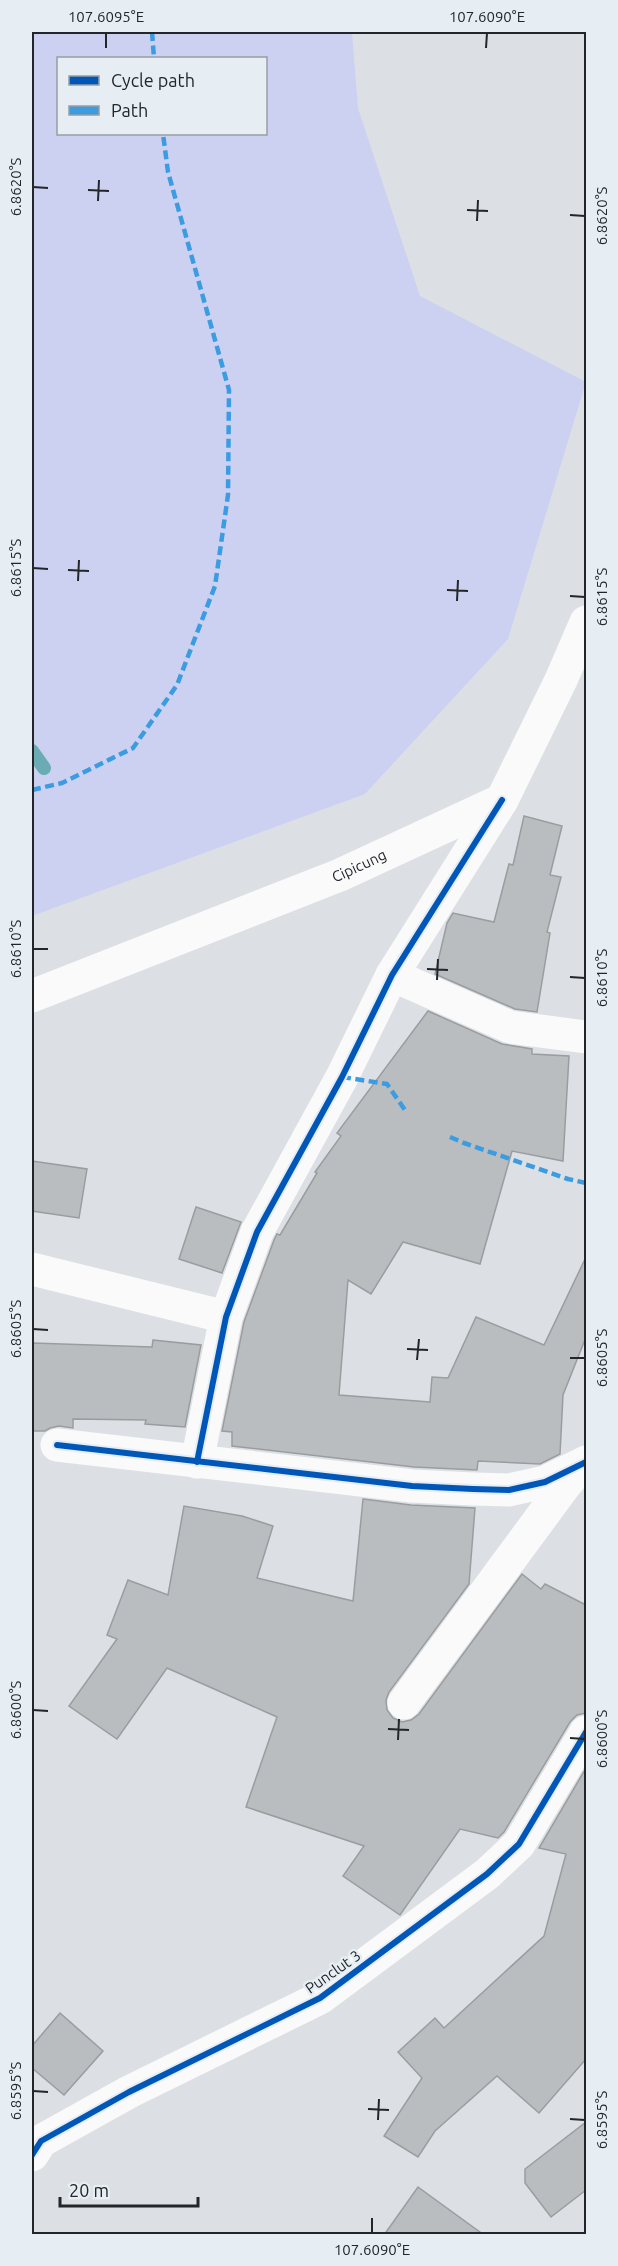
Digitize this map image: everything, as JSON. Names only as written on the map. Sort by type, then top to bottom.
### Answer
[{"type":"street","points":[[197,1462],[226,1317],[257,1232],[342,1077],[392,975],[502,800],[561,680],[586,622]]},
{"type":"street","name":"Cipicung","points":[[32,996],[340,875],[502,800]]},
{"type":"street","points":[[392,975],[510,1027],[586,1037]]},
{"type":"street","points":[[32,1269],[226,1317]]},
{"type":"street","points":[[57,1445],[412,1486],[509,1490],[545,1482],[586,1462]]},
{"type":"street","points":[[404,1703],[565,1485],[586,1462]]},
{"type":"street","name":"Punclut 3","points":[[32,2155],[41,2141],[129,2092],[320,1998],[487,1874],[519,1844],[584,1744]]},
{"type":"shaded area","points":[[32,32],[352,32],[358,108],[420,296],[586,382],[508,639],[365,794],[32,916]]},
{"type":"building","points":[[524,816],[562,826],[550,875],[561,877],[547,932],[550,933],[537,1012],[515,1009],[435,974],[447,923],[453,913],[494,922],[509,864],[513,865]]},
{"type":"building","points":[[428,1011],[502,1044],[532,1049],[532,1054],[569,1056],[563,1161],[512,1151],[480,1264],[403,1242],[371,1294],[348,1280],[339,1395],[430,1402],[432,1377],[448,1378],[476,1317],[544,1345],[586,1257],[586,1337],[563,1395],[560,1454],[540,1464],[478,1461],[477,1470],[414,1467],[232,1446],[232,1432],[222,1431],[244,1322],[274,1240],[277,1234],[280,1235],[317,1173],[315,1172],[341,1136],[337,1133]]},
{"type":"building","points":[[32,1161],[87,1169],[79,1218],[32,1211]]},
{"type":"building","points":[[196,1207],[241,1222],[222,1273],[179,1259]]},
{"type":"building","points":[[153,1340],[201,1345],[185,1427],[145,1424],[146,1420],[73,1419],[73,1428],[59,1426],[45,1431],[33,1431],[33,1343],[152,1347]]},
{"type":"building","points":[[363,1499],[411,1505],[475,1508],[469,1584],[389,1692],[386,1700],[387,1710],[393,1718],[402,1722],[411,1720],[419,1714],[522,1574],[541,1589],[545,1584],[586,1605],[586,1713],[577,1715],[570,1722],[504,1832],[498,1838],[460,1829],[400,1915],[343,1876],[364,1846],[246,1807],[277,1717],[167,1668],[117,1739],[69,1706],[117,1639],[107,1635],[128,1580],[168,1595],[184,1506],[242,1516],[273,1526],[257,1578],[353,1601]]},
{"type":"building","points":[[586,1768],[586,2059],[539,2113],[497,2076],[435,2131],[418,2157],[384,2136],[422,2078],[398,2052],[435,2018],[444,2028],[544,1936],[566,1854],[539,1848]]},
{"type":"building","points":[[60,2013],[103,2051],[64,2095],[32,2068],[32,2046]]},
{"type":"building","points":[[586,2122],[586,2190],[551,2217],[525,2183],[525,2169]]},
{"type":"building","points":[[418,2187],[484,2235],[384,2235]]},
{"type":"waterway","points":[[32,751],[44,768]]},
{"type":"marked path","points":[[152,32],[154,57]]},
{"type":"marked path","points":[[32,790],[62,783],[133,748],[177,685],[215,586],[228,495],[229,390],[168,172],[163,135]]},
{"type":"marked path","points":[[342,1077],[387,1084],[407,1113]]},
{"type":"marked path","points":[[450,1137],[568,1179],[586,1183]]},
{"type":"cycle path","points":[[197,1462],[226,1317],[257,1232],[342,1077],[392,975],[502,800]]},
{"type":"cycle path","points":[[57,1445],[412,1486],[473,1489],[509,1490],[545,1482],[586,1462]]},
{"type":"cycle path","points":[[32,2155],[41,2141],[129,2092],[320,1998],[487,1874],[519,1844],[586,1732]]}]
